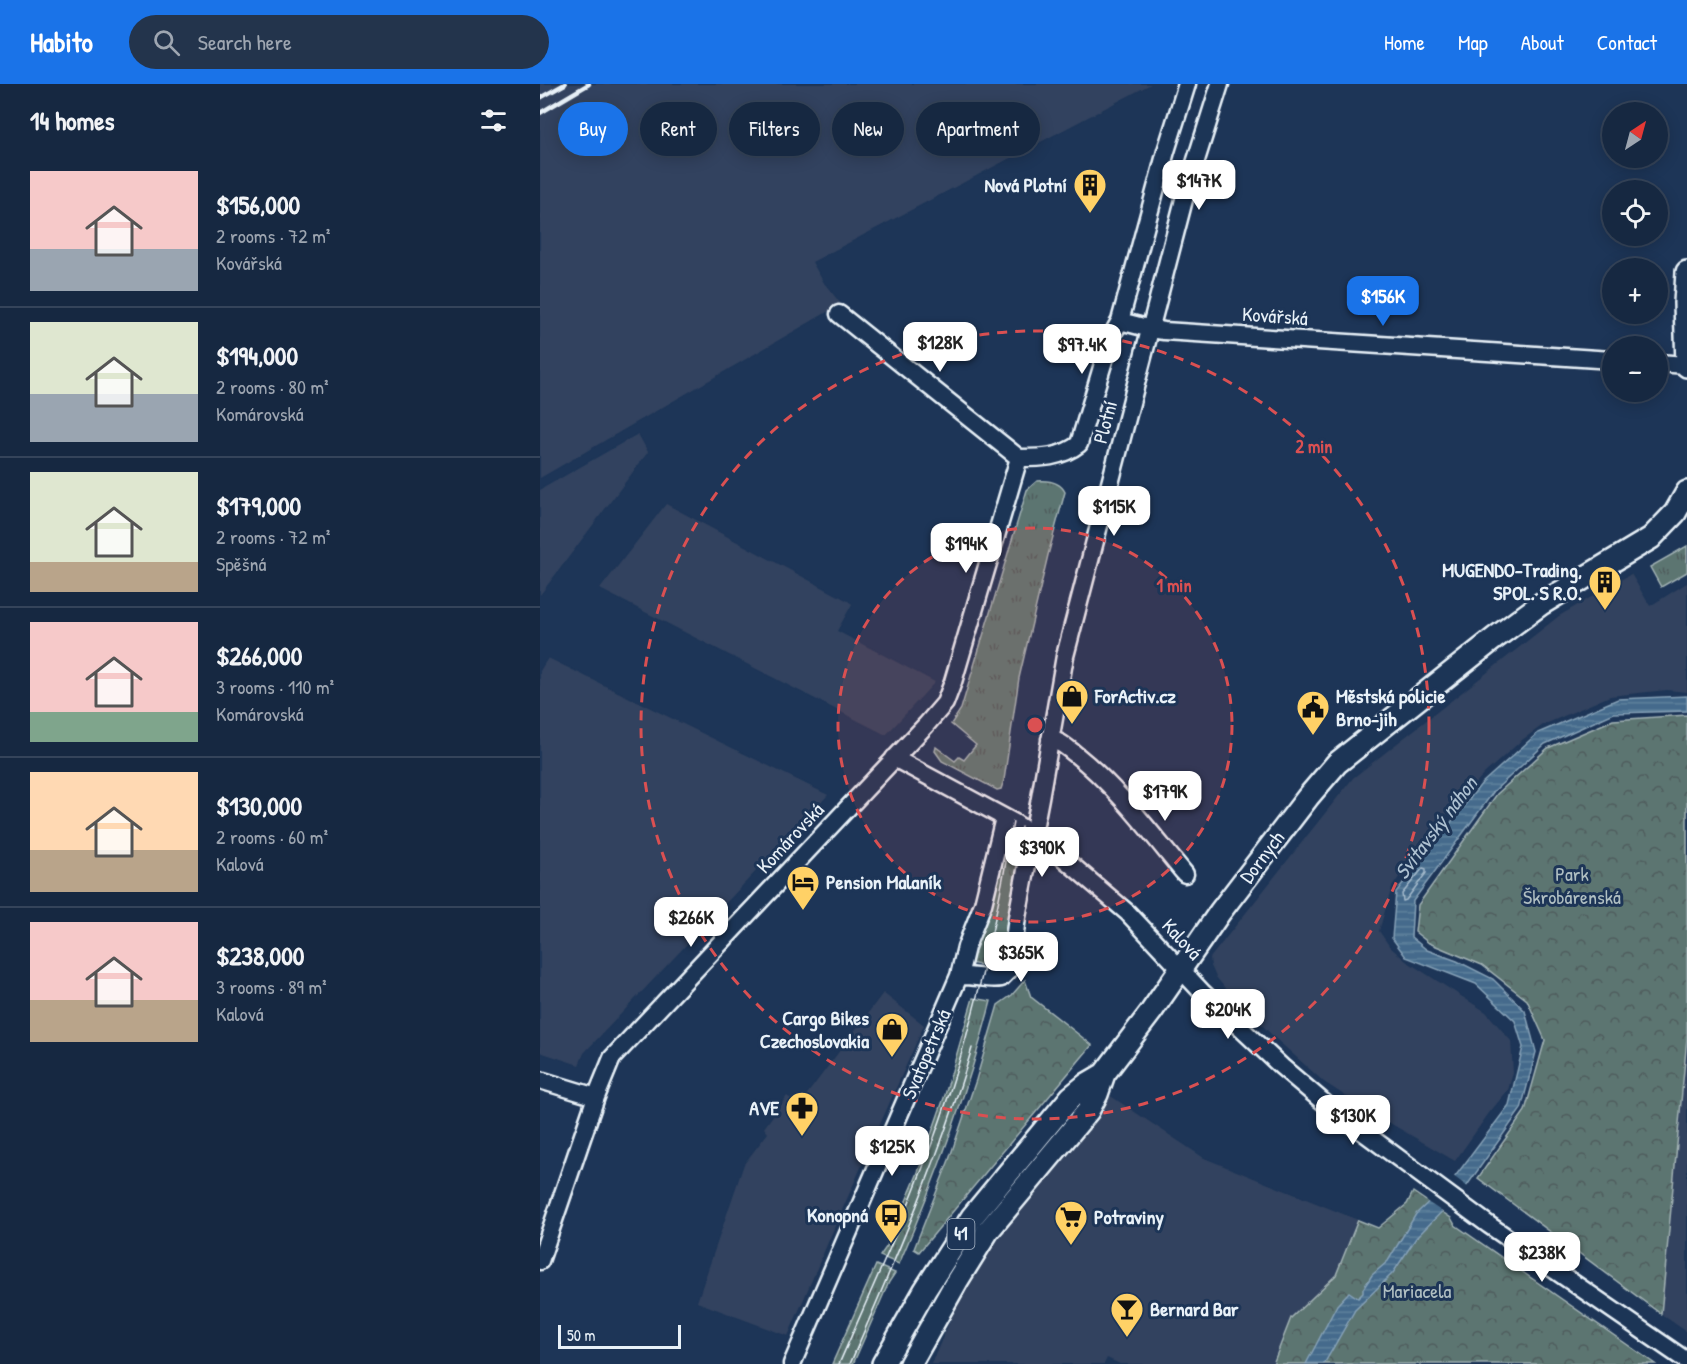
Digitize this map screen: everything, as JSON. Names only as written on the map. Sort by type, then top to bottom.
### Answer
[{"type":"main road","points":[[1687,272],[1685,303],[1687,365]]},
{"type":"main road","name":"Dornych","points":[[910,1364],[988,1231],[1088,1111],[1104,1074],[1151,1012],[1234,894],[1337,763],[1541,604],[1651,538],[1675,513],[1687,492]]},
{"type":"main road","name":"41","points":[[883,1364],[943,1260],[972,1218],[1071,1097],[1104,1074]]},
{"type":"street","name":"Plotní","points":[[1019,458],[1049,457],[1070,451],[1079,444],[1111,337],[1119,321],[1187,84]]},
{"type":"street","name":"Plotní","points":[[1050,739],[1070,635],[1186,192],[1220,84]]},
{"type":"street","points":[[839,314],[1019,458]]},
{"type":"street","name":"Kovářská","points":[[1119,321],[1151,329],[1602,359]]},
{"type":"street","points":[[1668,364],[1687,365]]},
{"type":"street","name":"Komárovská","points":[[541,1258],[596,1097],[612,1058],[939,711],[950,694],[1019,458]]},
{"type":"street","points":[[959,976],[971,975],[997,979],[1008,971],[1011,964],[1050,739],[1058,741],[1086,763],[1118,794],[1185,874]]},
{"type":"street","name":"Kalová","points":[[894,758],[1032,834],[1087,877],[1128,914],[1202,992],[1328,1106],[1469,1210],[1687,1361]]},
{"type":"street","name":"Svatopetrská","points":[[792,1364],[959,976],[966,947],[983,904],[1004,818]]},
{"type":"street","points":[[540,1080],[596,1097]]},
{"type":"shaded area","points":[[540,84],[1151,84],[1040,142],[1040,102],[916,102],[916,156],[1014,156],[812,262],[824,283],[841,304],[540,478]]},
{"type":"shaded area","points":[[638,434],[648,452],[540,595],[540,490]]},
{"type":"shaded area","points":[[666,504],[848,601],[852,604],[837,631],[935,682],[886,735],[600,589]]},
{"type":"shaded area","points":[[1631,574],[1650,606],[1687,583],[1687,692],[1667,690],[1610,696],[1543,725],[1522,740],[1485,773],[1455,805],[1392,887],[1379,931],[1390,947],[1406,961],[1486,1012],[1511,1041],[1513,1073],[1508,1090],[1455,1161],[1324,1082],[1275,1038],[1225,988],[1216,977],[1210,958],[1353,778],[1559,616]]},
{"type":"shaded area","points":[[548,658],[828,795],[584,1053],[579,1065],[540,1052],[540,671]]},
{"type":"shaded area","points":[[883,993],[924,1025],[788,1336],[697,1302],[744,1164],[768,1133],[764,1128],[787,1096],[799,1105]]},
{"type":"shaded area","points":[[1687,1035],[1687,1332],[1661,1314]]},
{"type":"shaded area","points":[[1106,1093],[1204,1158],[1358,1220],[1336,1275],[1291,1318],[1272,1364],[1120,1364],[1107,1358],[1104,1364],[931,1364],[962,1294],[1003,1232]]},
{"type":"green space","points":[[1037,481],[1053,482],[1065,492],[1019,678],[1004,780],[1001,789],[997,790],[942,761],[935,751],[936,747],[955,761],[959,757],[964,760],[976,745],[951,724],[961,709],[1027,490]]},
{"type":"green space","points":[[1687,546],[1687,572],[1661,587],[1650,567]]},
{"type":"green space","name":"Park Škrobárenská","points":[[1687,715],[1687,1038],[1661,1314],[1478,1178],[1525,1111],[1545,1040],[1527,1000],[1482,965],[1429,943],[1415,932],[1418,905],[1497,794],[1548,748],[1613,720]]},
{"type":"green space","points":[[1004,852],[1021,854],[1004,962],[999,967],[1000,961],[983,958],[980,965],[969,963]]},
{"type":"green space","points":[[1025,980],[1031,997],[1092,1045],[919,1252],[914,1249],[949,1160],[998,1005],[1012,995]]},
{"type":"green space","points":[[973,998],[991,1001],[982,1035],[950,1134],[899,1264],[880,1256],[887,1246],[917,1175],[945,1095]]},
{"type":"green space","name":"Mariacela","points":[[1413,1192],[1451,1218],[1455,1225],[1655,1364],[1273,1364],[1291,1318],[1336,1275],[1358,1220],[1378,1228],[1407,1204]]},
{"type":"green space","points":[[876,1265],[895,1273],[853,1364],[832,1364]]},
{"type":"water","points":[[1687,696],[1687,711],[1614,713],[1545,744],[1494,791],[1413,901],[1411,937],[1427,950],[1457,961],[1493,979],[1525,1011],[1536,1052],[1521,1109],[1466,1187],[1416,1238],[1393,1273],[1355,1310],[1324,1364],[1306,1364],[1337,1305],[1349,1292],[1358,1298],[1363,1293],[1372,1275],[1388,1261],[1416,1214],[1454,1178],[1509,1105],[1523,1047],[1515,1021],[1476,984],[1406,957],[1392,938],[1396,892],[1482,783],[1538,733],[1618,699]]},
{"type":"pier","points":[[1452,1175],[1469,1188],[1444,1213],[1426,1201]]},
{"type":"tram line","points":[[839,1364],[917,1183],[952,1084],[983,973],[1013,822]]},
{"type":"tram line","points":[[1016,858],[1021,827]]},
{"type":"tram line","points":[[850,1364],[931,1168],[972,1048]]},
{"type":"railway","points":[[540,98],[565,84]]},
{"type":"railway","points":[[540,113],[589,84]]},
{"type":"place","name":"Nová Plotní","points":[[1090,214]]},
{"type":"place","name":"MUGENDO-Trading, SPOL. S R.O.","points":[[1605,611]]},
{"type":"place","name":"ForActiv.cz","points":[[1072,725]]},
{"type":"place","name":"Městská policie Brno-jih","points":[[1313,736]]},
{"type":"place","name":"Pension Malaník","points":[[803,911]]},
{"type":"place","name":"Cargo Bikes Czechoslovakia","points":[[892,1058]]},
{"type":"place","name":"AVE","points":[[802,1137]]},
{"type":"place","name":"Konopná","points":[[891,1244]]},
{"type":"place","name":"Potraviny","points":[[1071,1246]]},
{"type":"place","name":"Bernard Bar","points":[[1127,1338]]},
{"type":"water label","name":"Svitavský náhon","points":[[1436,828]]}]
